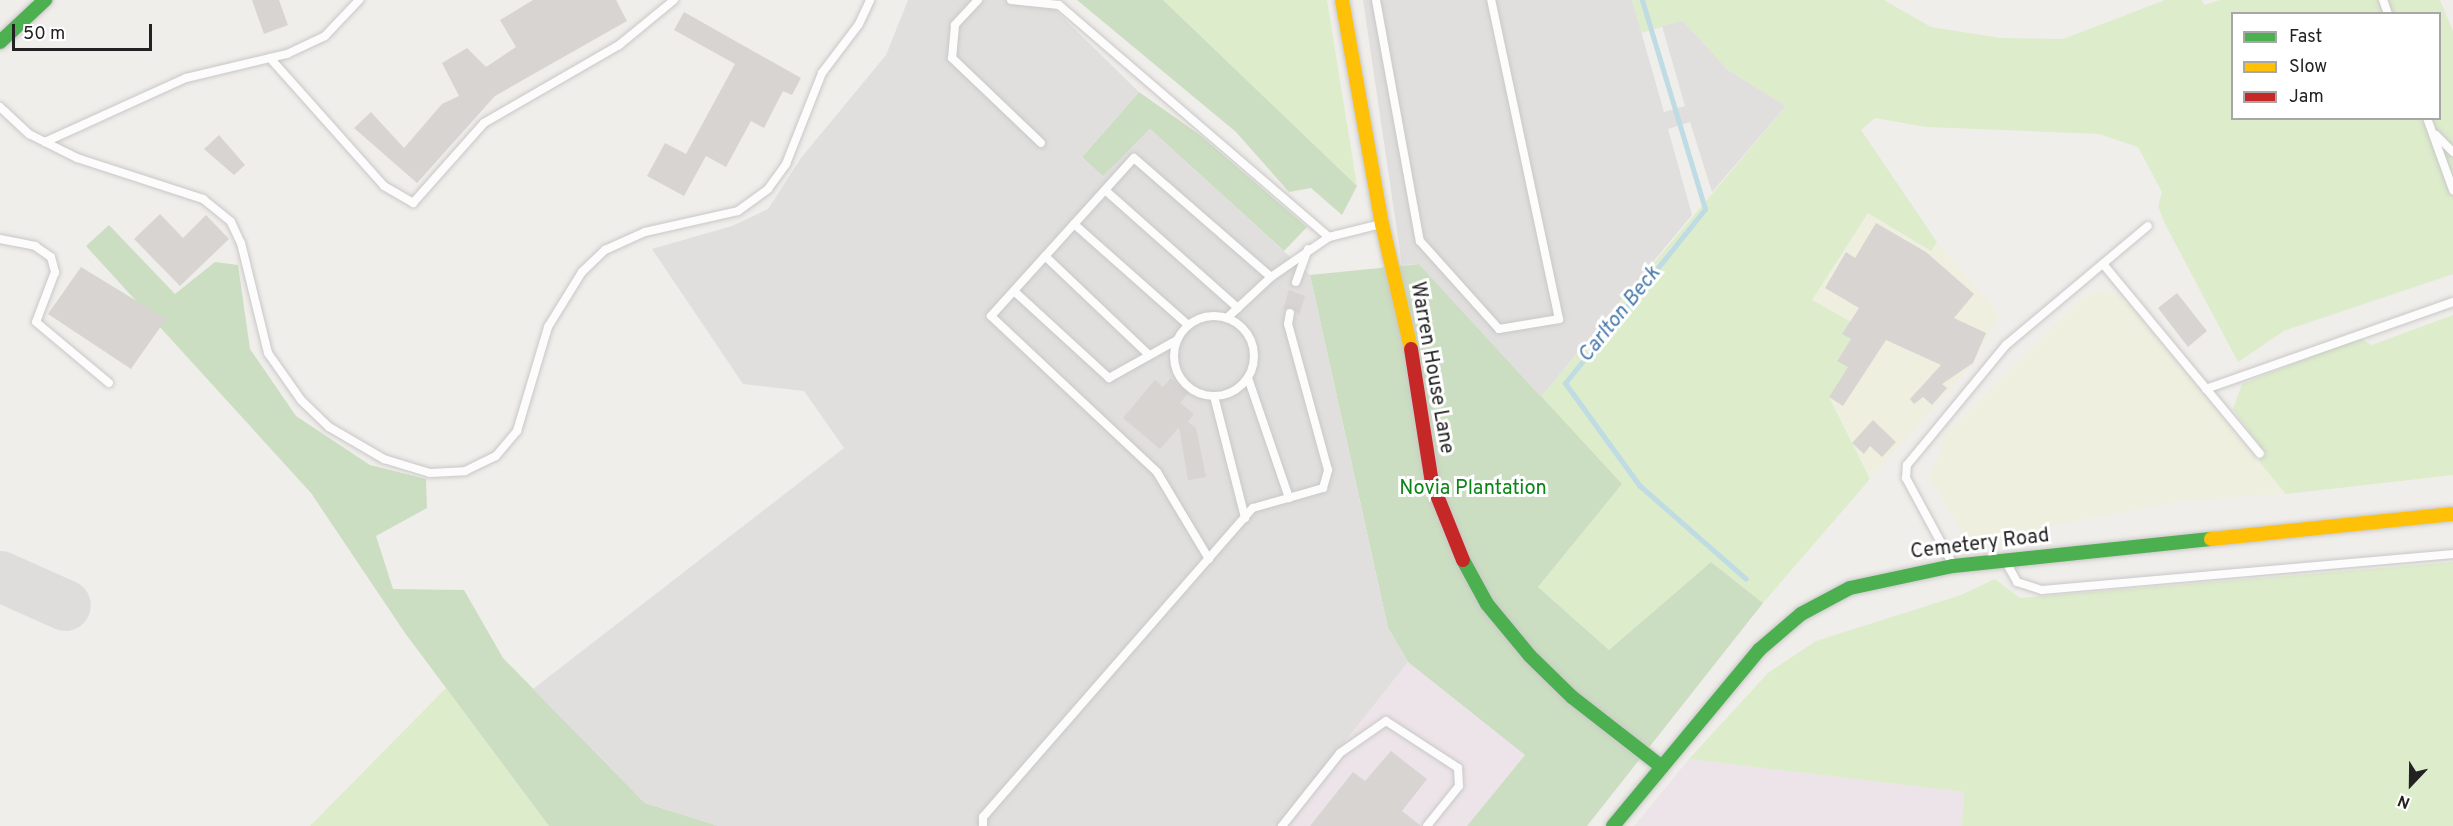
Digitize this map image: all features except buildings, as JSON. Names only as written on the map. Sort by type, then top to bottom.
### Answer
[{"type":"main road","points":[[0,42],[45,0]]},
{"type":"main road","name":"Warren House Lane","points":[[1342,0],[1382,224],[1410,340],[1432,483],[1454,545],[1487,604],[1530,656],[1572,697],[1662,767]]},
{"type":"main road","name":"Cemetery Road","points":[[1613,826],[1759,650],[1801,614],[1851,588],[1953,566],[2453,514]]},
{"type":"lane","points":[[45,142],[186,78],[270,58],[325,36],[359,0]]},
{"type":"lane","points":[[270,58],[384,186],[413,203],[484,123],[619,45],[674,0]]},
{"type":"lane","points":[[0,107],[45,142],[203,199],[231,222],[241,243],[268,353],[300,400],[329,427],[384,459],[430,472],[465,471],[496,456],[517,430],[548,327],[582,272],[605,250],[645,232],[738,211],[768,189],[786,164],[822,73],[860,24],[870,0]]},
{"type":"lane","points":[[978,0],[955,25],[952,58],[1041,143]]},
{"type":"lane","points":[[1011,0],[1059,5],[1329,237]]},
{"type":"lane","points":[[1376,0],[1420,241],[1499,329],[1559,319],[1491,0]]},
{"type":"lane","points":[[2428,120],[2453,190]]},
{"type":"lane","points":[[2431,130],[2453,152]]},
{"type":"lane","points":[[1209,559],[1157,472],[991,316],[1134,158],[1271,277]]},
{"type":"lane","points":[[1105,190],[1238,308]]},
{"type":"lane","points":[[1074,224],[1188,325]]},
{"type":"lane","points":[[1227,318],[1271,277],[1308,248],[1329,237],[1382,224]]},
{"type":"lane","points":[[1953,566],[1906,478],[1907,465],[2006,345],[2148,226]]},
{"type":"lane","points":[[0,239],[35,246],[51,257],[55,272],[36,322],[109,383]]},
{"type":"lane","points":[[1296,282],[1308,248]]},
{"type":"lane","points":[[1045,256],[1148,354]]},
{"type":"lane","points":[[2103,264],[2259,454]]},
{"type":"lane","points":[[1014,291],[1109,378],[1122,375],[1148,354],[1176,340],[1188,325],[1207,316],[1227,318],[1251,339],[1254,366],[1248,378],[1214,396],[1201,394],[1180,378],[1173,353],[1176,340]]},
{"type":"lane","points":[[2206,389],[2453,302]]},
{"type":"lane","points":[[983,826],[983,817],[1253,508],[1323,488],[1328,470],[1288,324],[1290,313]]},
{"type":"lane","points":[[1248,378],[1289,498]]},
{"type":"lane","points":[[1214,396],[1245,518]]},
{"type":"lane","points":[[2006,561],[2017,582],[2042,590],[2453,554]]},
{"type":"lane","points":[[1282,826],[1340,753],[1386,721],[1458,768],[1459,786],[1427,826]]},
{"type":"shaded area","points":[[908,0],[1045,0],[1139,92],[1082,157],[1103,176],[1150,129],[1310,275],[1388,628],[1408,662],[1278,826],[719,826],[645,803],[533,689],[844,448],[804,391],[743,384],[652,249],[732,226],[768,209],[801,158],[886,55]]},
{"type":"shaded area","points":[[1363,0],[1632,0],[1664,112],[1685,106],[1662,26],[1683,21],[1728,70],[1786,106],[1712,192],[1690,122],[1668,129],[1692,215],[1541,397],[1419,264],[1402,265]]},
{"type":"shaded area","points":[[1408,662],[1525,755],[1467,826],[1278,826]]},
{"type":"shaded area","points":[[1689,759],[1964,792],[1962,826],[1634,826]]},
{"type":"green space","points":[[1077,0],[1163,0],[1357,186],[1342,215],[1311,188],[1289,192],[1236,132]]},
{"type":"green space","points":[[1163,0],[1327,0],[1357,186]]},
{"type":"green space","points":[[1632,0],[1884,0],[1931,27],[2001,38],[2063,39],[2165,0],[2202,0],[2204,5],[2220,0],[2440,0],[2453,31],[2453,274],[2284,331],[2238,362],[2165,224],[2158,206],[2162,192],[2138,147],[2099,134],[1926,127],[1875,118],[1861,130],[1937,242],[1931,251],[1868,213],[1812,300],[1851,322],[1842,334],[1851,339],[1837,360],[1848,367],[1829,397],[1870,479],[1763,603],[1711,562],[1609,650],[1538,587],[1622,484],[1541,397],[1786,106],[1728,70],[1683,21],[1641,33]]},
{"type":"green space","points":[[1139,92],[1200,135],[1307,227],[1284,251],[1150,129],[1103,177],[1082,157]]},
{"type":"green space","points":[[1868,213],[1930,251],[1937,242],[1999,314],[1973,363],[1870,479],[1829,397],[1848,367],[1837,361],[1850,339],[1812,300]]},
{"type":"green space","points":[[109,225],[175,294],[215,262],[238,265],[250,349],[296,416],[370,465],[426,479],[427,508],[376,536],[393,589],[464,590],[503,658],[645,803],[719,826],[549,826],[405,633],[311,493],[86,246]]},
{"type":"green space","name":"Novia Plantation","points":[[1419,264],[1622,484],[1538,587],[1609,650],[1711,562],[1763,603],[1587,826],[1467,826],[1525,755],[1408,662],[1388,628],[1310,275]]},
{"type":"green space","points":[[2106,291],[2121,295],[2286,494],[2189,500],[2065,523],[1981,546],[1967,540],[1928,475],[1943,450],[1941,438],[2085,295]]},
{"type":"green space","points":[[2453,315],[2453,475],[2286,494],[2258,460],[2266,454],[2233,409],[2242,384],[2359,338],[2372,345]]},
{"type":"green space","points":[[2453,562],[2453,826],[1962,826],[1964,792],[1689,759],[1768,673],[1816,641],[1961,595],[1995,579],[2020,598]]},
{"type":"green space","points":[[446,688],[549,826],[310,826]]},
{"type":"waterway","name":"Carlton Beck","points":[[1642,0],[1705,209],[1565,383],[1639,485],[1746,579]]},
{"type":"taxiway","points":[[0,576],[65,605]]},
{"type":"traffic: fast","points":[[0,42],[45,0]]},
{"type":"traffic: fast","points":[[1613,826],[1759,650],[1801,614],[1850,588],[1953,566],[2211,539]]},
{"type":"traffic: fast","points":[[1463,560],[1487,604],[1530,656],[1572,697],[1662,767]]},
{"type":"traffic: slow","points":[[1342,0],[1382,224],[1411,349]]},
{"type":"traffic: slow","points":[[2211,539],[2453,514]]},
{"type":"traffic: jam","points":[[1411,349],[1432,483],[1463,560]]}]
